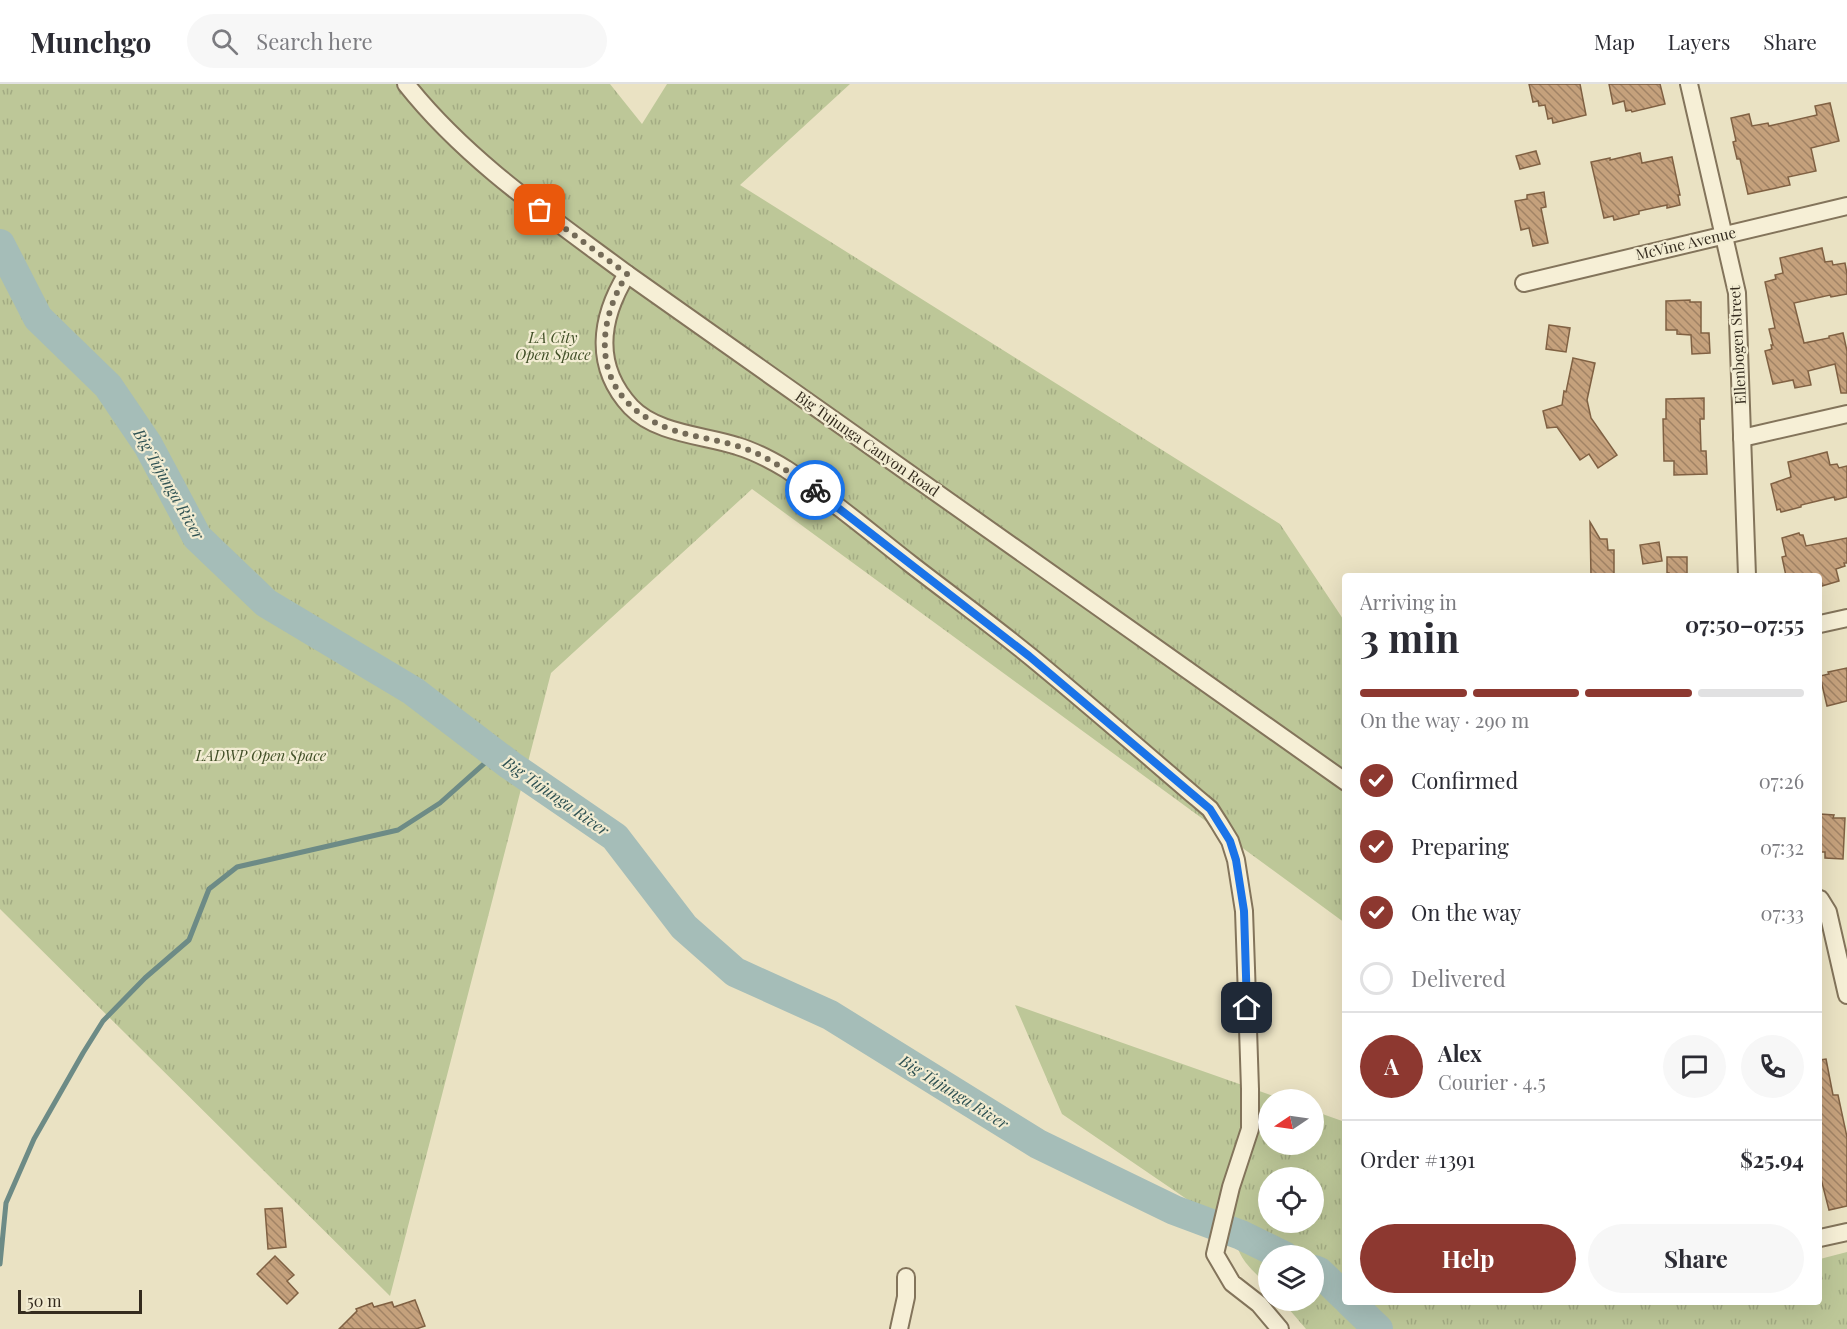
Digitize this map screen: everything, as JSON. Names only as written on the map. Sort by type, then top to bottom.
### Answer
[{"type":"street","name":"Big Tujunga Canyon Road","points":[[406,84],[462,145],[540,210],[627,274],[1342,779]]},
{"type":"street","name":"Ellenbogen Street","points":[[1689,84],[1736,286],[1746,573]]},
{"type":"street","name":"McVine Avenue","points":[[1524,283],[1847,206]]},
{"type":"street","points":[[627,274],[617,289],[610,308],[605,327],[604,348],[608,370],[619,391],[632,407],[643,417],[672,430],[736,445],[785,469],[1029,656],[1210,809],[1219,823],[1230,841],[1236,860],[1244,911],[1250,1129],[1215,1254],[1232,1283],[1258,1304],[1280,1329]]},
{"type":"street","points":[[1742,438],[1847,414]]},
{"type":"street","points":[[1822,624],[1847,618]]},
{"type":"street","points":[[1824,905],[1847,995]]},
{"type":"street","points":[[1822,1238],[1847,1232]]},
{"type":"street","points":[[899,1329],[906,1297],[906,1277]]},
{"type":"green space","points":[[0,84],[610,84],[642,124],[667,84],[850,84],[740,185],[1280,524],[1342,617],[1342,921],[752,489],[551,673],[390,1296],[0,909],[0,260],[41,328],[51,326],[0,242]]},
{"type":"green space","points":[[1015,1005],[1258,1091],[1258,1155],[1324,1155],[1324,1115],[1342,1121],[1342,1305],[1822,1305],[1822,1258],[1847,1252],[1847,1329],[1306,1329],[1291,1311],[1324,1311],[1324,1245],[1258,1245],[1258,1276],[1242,1258],[1236,1242],[1234,1220],[1213,1217],[1062,1114]]},
{"type":"building","points":[[1529,84],[1580,84],[1586,115],[1553,123],[1552,118],[1548,119],[1545,105],[1539,106],[1538,101],[1533,102]]},
{"type":"building","points":[[1609,84],[1660,84],[1665,104],[1632,112],[1631,110],[1626,111],[1624,101],[1613,104]]},
{"type":"building","points":[[1830,103],[1839,141],[1811,148],[1816,171],[1788,177],[1790,185],[1748,194],[1740,159],[1737,159],[1733,142],[1736,141],[1731,118],[1749,114],[1752,126],[1768,123],[1769,126],[1817,115],[1815,106]]},
{"type":"building","points":[[1536,151],[1540,164],[1520,169],[1516,156]]},
{"type":"building","points":[[1640,153],[1642,163],[1672,157],[1680,205],[1667,208],[1667,205],[1639,211],[1639,214],[1614,220],[1613,216],[1604,218],[1591,162]]},
{"type":"building","points":[[1544,192],[1546,207],[1541,208],[1548,243],[1533,246],[1529,228],[1521,230],[1515,201],[1527,199],[1527,195]]},
{"type":"building","points":[[1822,248],[1825,262],[1832,261],[1833,265],[1845,263],[1847,294],[1831,297],[1830,295],[1794,303],[1804,343],[1843,333],[1847,351],[1847,393],[1841,393],[1835,364],[1808,371],[1811,385],[1795,388],[1793,380],[1773,384],[1765,351],[1772,349],[1769,329],[1775,328],[1765,282],[1776,279],[1775,275],[1783,273],[1780,258]]},
{"type":"building","points":[[1690,300],[1690,302],[1701,302],[1701,333],[1709,333],[1710,353],[1692,354],[1691,335],[1677,334],[1677,330],[1666,330],[1666,301]]},
{"type":"building","points":[[1549,325],[1570,328],[1566,352],[1546,349]]},
{"type":"building","points":[[1573,358],[1595,363],[1587,400],[1591,418],[1617,455],[1598,468],[1589,454],[1580,460],[1557,427],[1547,428],[1543,411],[1562,405]]},
{"type":"building","points":[[1704,398],[1704,419],[1700,419],[1701,451],[1706,451],[1707,474],[1674,475],[1674,461],[1664,461],[1663,419],[1666,419],[1666,399]]},
{"type":"building","points":[[1827,452],[1830,465],[1837,464],[1839,468],[1847,466],[1847,497],[1835,500],[1834,497],[1781,512],[1780,509],[1777,510],[1771,484],[1791,477],[1788,462]]},
{"type":"building","points":[[1590,522],[1600,539],[1607,539],[1608,550],[1614,550],[1614,573],[1591,573]]},
{"type":"building","points":[[1799,533],[1803,535],[1806,546],[1847,538],[1847,563],[1836,569],[1839,581],[1822,586],[1822,573],[1785,573],[1782,557],[1786,556],[1782,538]]},
{"type":"building","points":[[1659,542],[1662,561],[1643,564],[1640,545]]},
{"type":"building","points":[[1667,557],[1687,557],[1687,573],[1667,573]]},
{"type":"building","points":[[1847,668],[1847,701],[1827,706],[1822,676],[1829,674],[1828,672]]},
{"type":"building","points":[[1822,814],[1834,815],[1833,818],[1845,818],[1843,859],[1825,858],[1825,852],[1822,852]]},
{"type":"building","points":[[1826,1059],[1833,1095],[1838,1095],[1847,1137],[1847,1206],[1829,1210],[1822,1183],[1822,1060]]},
{"type":"building","points":[[282,1208],[286,1247],[268,1249],[265,1209]]},
{"type":"building","points":[[275,1256],[294,1275],[287,1281],[298,1293],[287,1304],[257,1274]]},
{"type":"building","points":[[415,1300],[425,1326],[416,1329],[339,1329],[357,1311],[356,1309],[372,1303],[374,1307],[392,1302],[394,1307]]},
{"type":"waterway","name":"Big Tujunga River","points":[[0,244],[38,318],[108,386],[148,445],[197,537],[266,603],[413,691],[510,765],[615,837],[684,927],[735,972],[830,1015],[1038,1144],[1174,1210],[1261,1245]]},
{"type":"waterway","points":[[0,1264],[6,1203],[34,1139],[103,1021],[145,978],[189,940],[209,889],[237,867],[398,830],[440,803],[495,754]]},
{"type":"waterway","name":"Big Tujunga River","points":[[1324,1277],[1342,1294]]},
{"type":"waterway","name":"Big Tujunga River","points":[[1353,1305],[1378,1329]]},
{"type":"way so far","points":[[540,210],[627,274],[617,289],[610,308],[605,327],[604,348],[608,370],[619,391],[632,407],[643,417],[672,430],[736,445],[758,454],[815,490]]},
{"type":"route","points":[[815,490],[1029,656],[1210,809],[1230,841],[1236,860],[1244,911],[1247,1008]]},
{"type":"park label","name":"LA City Open Space","points":[[553,346]]},
{"type":"park label","name":"LADWP Open Space","points":[[261,756]]}]
